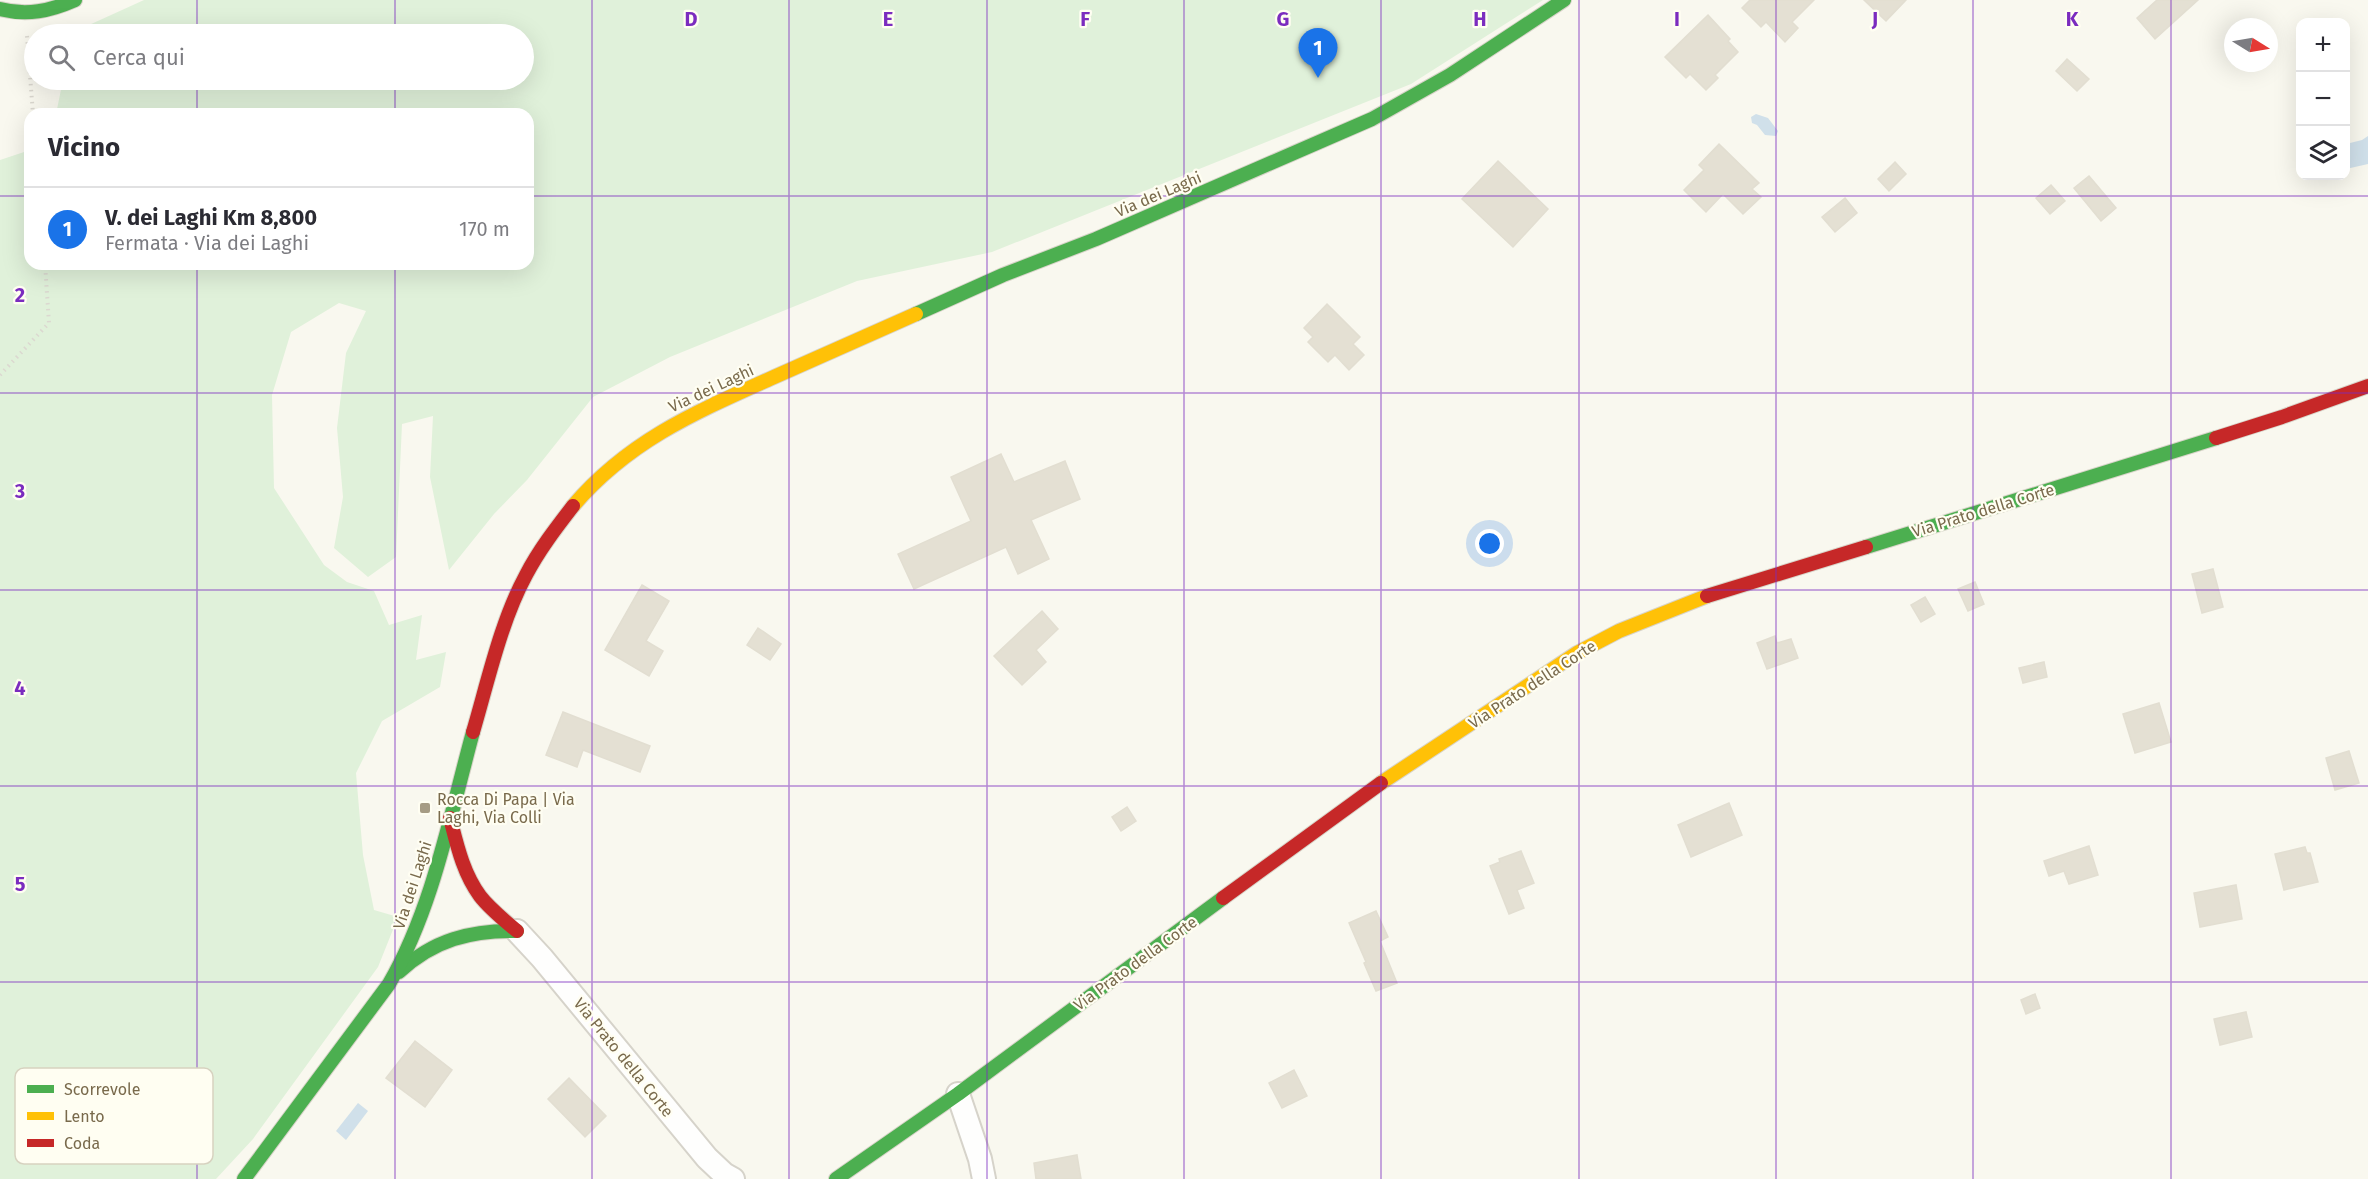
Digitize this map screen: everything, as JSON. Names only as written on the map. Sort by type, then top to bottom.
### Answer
[{"type":"street","points":[[0,9],[26,14],[51,10],[75,0]]},
{"type":"street","name":"Via dei Laghi","points":[[244,1179],[389,984],[405,957],[425,903],[481,704],[511,610],[525,577],[554,529],[601,477],[634,449],[689,415],[1003,274],[1096,239],[1372,119],[1450,75],[1564,0]]},
{"type":"street","name":"Via Prato della Corte","points":[[836,1179],[958,1094],[1356,800],[1555,666],[1598,641],[1707,597],[2282,417],[2368,386]]},
{"type":"street","points":[[450,818],[474,897],[517,932]]},
{"type":"street","points":[[436,916],[425,903],[444,897]]},
{"type":"street","points":[[449,927],[465,933]]},
{"type":"street","points":[[389,984],[425,950],[465,933],[488,930],[517,932]]},
{"type":"street","name":"Via Prato della Corte","points":[[517,932],[542,958],[707,1158],[733,1179]]},
{"type":"street","points":[[958,1094],[980,1159],[984,1179]]},
{"type":"path","points":[[26,14],[27,24]]},
{"type":"path","points":[[31,90],[33,108]]},
{"type":"path","points":[[0,375],[49,323],[45,270]]},
{"type":"green space","points":[[144,0],[1543,0],[1411,84],[992,252],[857,281],[670,357],[593,397],[527,480],[494,514],[449,570],[430,477],[433,416],[402,424],[396,557],[368,577],[334,548],[343,497],[337,428],[346,353],[366,311],[339,303],[291,332],[272,395],[274,488],[324,565],[347,582],[374,591],[389,625],[422,615],[416,660],[446,652],[440,687],[382,721],[356,773],[363,855],[374,910],[398,917],[378,967],[253,1139],[216,1179],[0,1179],[0,160],[24,152],[24,270],[534,270],[534,108],[57,108],[61,90],[534,90],[534,24],[91,24]]},
{"type":"shaded area","points":[[1756,114],[1768,118],[1778,131],[1776,136],[1765,135],[1757,125],[1752,123],[1751,117]]},
{"type":"shaded area","points":[[2368,136],[2368,164],[2350,168],[2350,143]]},
{"type":"shaded area","points":[[358,1103],[368,1111],[346,1140],[336,1131]]},
{"type":"building","points":[[1750,0],[1814,0],[1792,22],[1798,28],[1785,42],[1766,22],[1761,27],[1742,8]]},
{"type":"building","points":[[1864,0],[1906,0],[1886,21]]},
{"type":"building","points":[[2157,0],[2198,0],[2155,39],[2137,18]]},
{"type":"building","points":[[1708,15],[1730,39],[1728,41],[1738,52],[1715,75],[1718,78],[1706,90],[1690,74],[1686,78],[1665,57]]},
{"type":"building","points":[[2067,59],[2089,79],[2077,91],[2056,71]]},
{"type":"building","points":[[1719,144],[1759,183],[1752,189],[1761,197],[1743,214],[1723,194],[1706,212],[1684,190],[1704,170],[1699,165]]},
{"type":"building","points":[[1498,161],[1548,209],[1513,247],[1462,199]]},
{"type":"building","points":[[1895,162],[1906,174],[1889,191],[1878,179]]},
{"type":"building","points":[[2089,176],[2116,208],[2101,221],[2074,188]]},
{"type":"building","points":[[2051,185],[2065,201],[2050,214],[2036,198]]},
{"type":"building","points":[[1845,198],[1857,213],[1835,232],[1822,217]]},
{"type":"building","points":[[1327,304],[1360,337],[1353,344],[1364,355],[1349,370],[1335,355],[1328,362],[1308,342],[1313,337],[1304,328]]},
{"type":"building","points":[[1001,454],[1014,482],[1065,461],[1080,499],[1031,520],[1049,559],[1018,574],[1006,547],[914,589],[898,554],[971,521],[951,477]]},
{"type":"building","points":[[2213,569],[2223,607],[2202,613],[2192,574]]},
{"type":"building","points":[[1975,582],[1984,604],[1968,611],[1958,589]]},
{"type":"building","points":[[642,585],[669,601],[646,641],[663,651],[649,676],[605,650]]},
{"type":"building","points":[[1925,597],[1935,614],[1921,622],[1911,605]]},
{"type":"building","points":[[1042,611],[1058,629],[1036,650],[1046,662],[1022,685],[994,656]]},
{"type":"building","points":[[758,628],[781,644],[770,660],[747,645]]},
{"type":"building","points":[[1775,636],[1777,643],[1791,639],[1798,658],[1767,669],[1757,643]]},
{"type":"building","points":[[2044,662],[2047,677],[2023,683],[2019,668]]},
{"type":"building","points":[[2159,703],[2171,742],[2135,753],[2123,714]]},
{"type":"building","points":[[563,712],[650,746],[640,772],[583,750],[577,767],[546,755]]},
{"type":"building","points":[[2349,751],[2359,783],[2335,790],[2326,758]]},
{"type":"building","points":[[1729,803],[1742,835],[1691,857],[1678,825]]},
{"type":"building","points":[[1127,807],[1136,821],[1121,831],[1112,817]]},
{"type":"building","points":[[2089,846],[2098,875],[2069,884],[2064,871],[2049,876],[2044,861]]},
{"type":"building","points":[[2305,847],[2307,853],[2310,853],[2318,882],[2284,890],[2275,854]]},
{"type":"building","points":[[1521,851],[1534,883],[1517,890],[1524,908],[1509,914],[1490,866],[1500,862],[1499,859]]},
{"type":"building","points":[[2236,885],[2242,919],[2200,927],[2194,893]]},
{"type":"building","points":[[1376,911],[1388,937],[1380,941],[1397,983],[1376,991],[1349,923]]},
{"type":"building","points":[[2035,994],[2040,1008],[2026,1014],[2021,1000]]},
{"type":"building","points":[[2246,1012],[2252,1037],[2220,1045],[2214,1019]]},
{"type":"building","points":[[415,1041],[452,1070],[425,1107],[386,1078]]},
{"type":"building","points":[[1294,1070],[1307,1096],[1282,1108],[1269,1083]]},
{"type":"building","points":[[569,1078],[606,1116],[585,1137],[548,1099]]},
{"type":"building","points":[[1077,1155],[1081,1179],[1036,1179],[1034,1163]]},
{"type":"traffic: fast","points":[[0,9],[20,12],[38,11],[75,0]]},
{"type":"traffic: fast","points":[[916,314],[1003,275],[1096,239],[1372,119],[1450,75],[1564,0]]},
{"type":"traffic: fast","points":[[1866,547],[2216,438]]},
{"type":"traffic: fast","points":[[244,1179],[389,984],[404,955],[439,861],[473,732]]},
{"type":"traffic: fast","points":[[836,1179],[958,1094],[1223,898]]},
{"type":"traffic: fast","points":[[399,972],[425,952],[454,939],[484,932],[517,931]]},
{"type":"traffic: slow","points":[[573,506],[617,463],[641,445],[692,415],[916,314]]},
{"type":"traffic: slow","points":[[1381,783],[1577,653],[1619,631],[1707,596]]},
{"type":"traffic: jam","points":[[2216,438],[2368,386]]},
{"type":"traffic: jam","points":[[473,732],[496,652],[517,593],[536,557],[573,506]]},
{"type":"traffic: jam","points":[[1707,596],[1866,547]]},
{"type":"traffic: jam","points":[[1223,898],[1381,783]]},
{"type":"traffic: jam","points":[[450,818],[461,858],[474,887],[488,905],[517,931]]},
{"type":"place","name":"V. dei Laghi Km 8,800","points":[[1318,78]]},
{"type":"place","name":"Rocca Di Papa | Via Laghi, Via Colli","points":[[425,808]]}]
